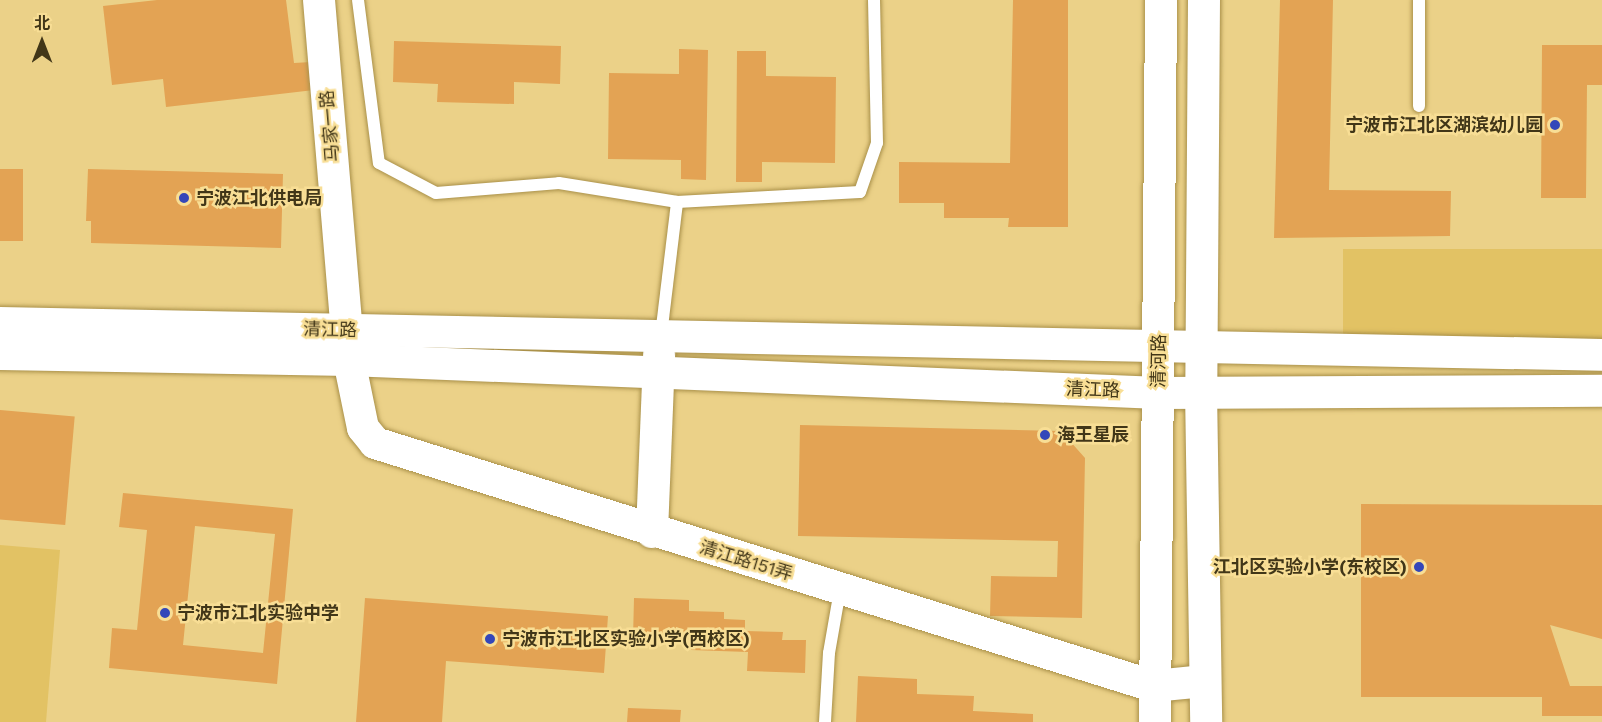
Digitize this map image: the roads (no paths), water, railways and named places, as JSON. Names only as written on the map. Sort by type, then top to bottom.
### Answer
[{"type":"street","name":"马家一路","points":[[319,0],[349,360]]},
{"type":"street","name":"清河路","points":[[1155,722],[1153,686],[1159,393],[1161,0]]},
{"type":"street","points":[[1204,0],[1201,390],[1206,722]]},
{"type":"street","name":"清江路","points":[[0,323],[1159,349],[1202,347],[1602,355]]},
{"type":"street","points":[[652,532],[657,375],[661,339]]},
{"type":"street","name":"清江路","points":[[0,354],[349,360],[657,375],[1159,393],[1201,390],[1602,390]]},
{"type":"street","name":"清江路151弄","points":[[349,360],[363,428],[375,443],[652,532],[1153,686],[1204,681]]},
{"type":"lane","points":[[358,0],[379,163],[436,193],[559,183],[677,202],[860,192],[877,144],[874,0]]},
{"type":"lane","points":[[1419,0],[1419,106]]},
{"type":"lane","points":[[661,339],[677,202]]},
{"type":"lane","points":[[825,722],[829,653],[840,589]]},
{"type":"place","name":"宁波市江北区湖滨幼儿园","points":[[1555,125]]},
{"type":"place","name":"宁波江北供电局","points":[[184,198]]},
{"type":"place","name":"海王星辰","points":[[1045,435]]},
{"type":"place","name":"江北区实验小学(东校区)","points":[[1419,567]]},
{"type":"place","name":"宁波市江北实验中学","points":[[165,613]]},
{"type":"place","name":"宁波市江北区实验小学(西校区)","points":[[490,639]]}]
